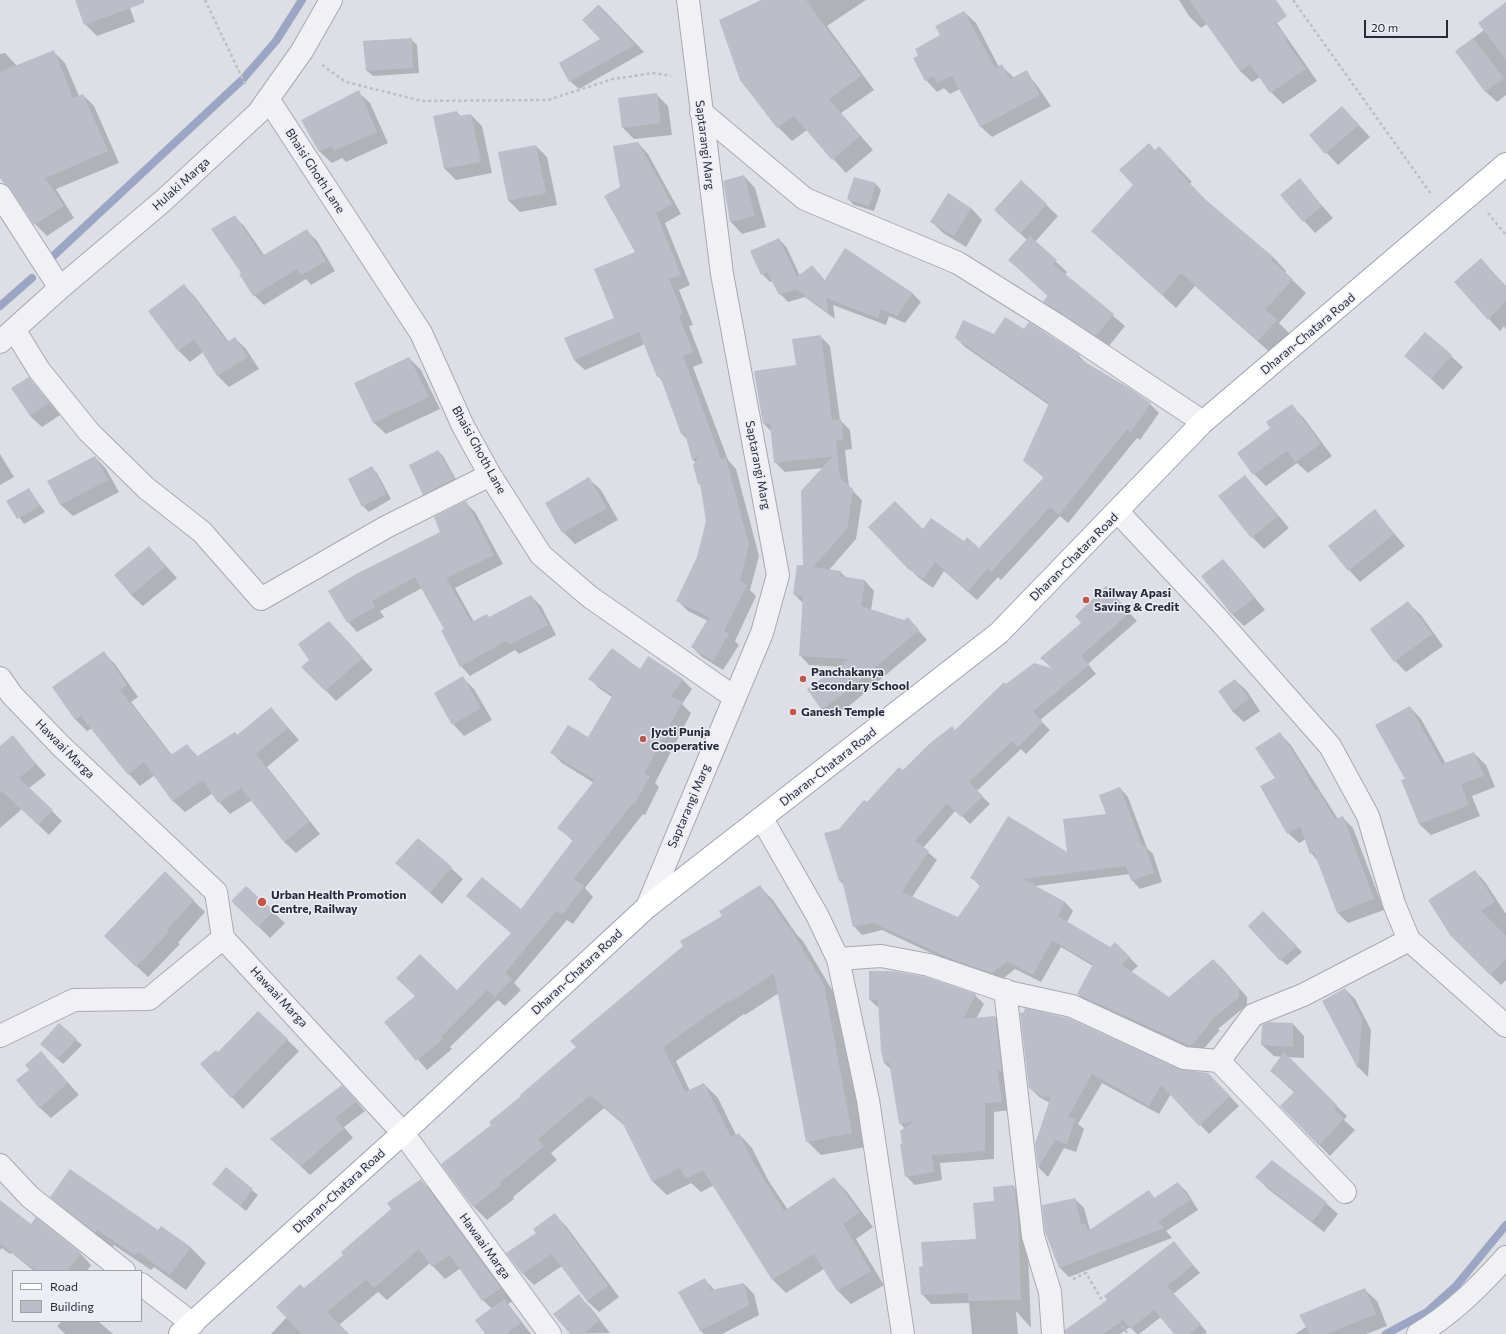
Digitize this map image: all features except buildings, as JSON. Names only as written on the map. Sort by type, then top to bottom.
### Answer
[{"type":"main road","name":"Dharan-Chatara Road","points":[[184,1332],[403,1133],[647,907],[999,633],[1204,422],[1447,216],[1506,164]]},
{"type":"street","name":"Hulaki Marga","points":[[7,336],[60,288],[164,200],[263,106],[302,51],[331,0]]},
{"type":"street","name":"Saptarangi Marg","points":[[647,907],[762,633],[778,575],[722,274],[688,0]]},
{"type":"street","name":"Bhaisi Ghoth Lane","points":[[263,106],[421,333],[463,426],[490,475],[541,555],[590,597],[734,697]]},
{"type":"street","points":[[701,112],[805,199],[958,263],[1057,325],[1204,422]]},
{"type":"street","points":[[0,195],[60,288]]},
{"type":"street","points":[[7,336],[39,370],[89,432],[146,488],[202,532],[261,599],[386,527],[490,475]]},
{"type":"street","points":[[1118,512],[1218,619],[1330,746],[1368,816],[1394,904],[1409,940],[1506,1026]]},
{"type":"street","name":"Hawaai Marga","points":[[0,678],[12,695],[61,746],[216,892],[223,938],[403,1133],[550,1334]]},
{"type":"street","points":[[762,819],[817,915],[838,959],[868,1100],[903,1334]]},
{"type":"street","points":[[0,1036],[74,1000],[149,999],[223,938]]},
{"type":"street","points":[[1219,1061],[1253,1015],[1303,995],[1409,940]]},
{"type":"street","points":[[838,959],[881,956],[929,965],[1005,990],[1072,1006],[1184,1058],[1219,1061],[1345,1192]]},
{"type":"street","points":[[1005,990],[1033,1236],[1050,1292],[1054,1334]]},
{"type":"street","points":[[0,1165],[30,1198],[123,1270]]},
{"type":"street","points":[[1433,1331],[1482,1284],[1506,1257]]},
{"type":"street","points":[[142,1285],[184,1332]]},
{"type":"path","points":[[205,0],[263,106]]},
{"type":"path","points":[[1293,0],[1447,216]]},
{"type":"path","points":[[302,51],[346,82],[422,102],[548,100],[613,79],[654,73],[697,80]]},
{"type":"path","points":[[1473,193],[1506,235]]},
{"type":"path","points":[[1050,1292],[1086,1273],[1106,1307],[1128,1334]]},
{"type":"waterway","points":[[49,260],[243,79],[276,41],[302,0]]},
{"type":"waterway","points":[[0,306],[32,278]]},
{"type":"waterway","points":[[1386,1334],[1427,1312],[1456,1286],[1506,1225]]},
{"type":"place","name":"Railway Apasi Saving & Credit","points":[[1086,600]]},
{"type":"place","name":"Panchakanya Secondary School","points":[[803,679]]},
{"type":"place","name":"Ganesh Temple","points":[[793,712]]},
{"type":"place","name":"Jyoti Punja Cooperative","points":[[643,739]]},
{"type":"place","name":"Urban Health Promotion Centre, Railway","points":[[262,902]]}]
